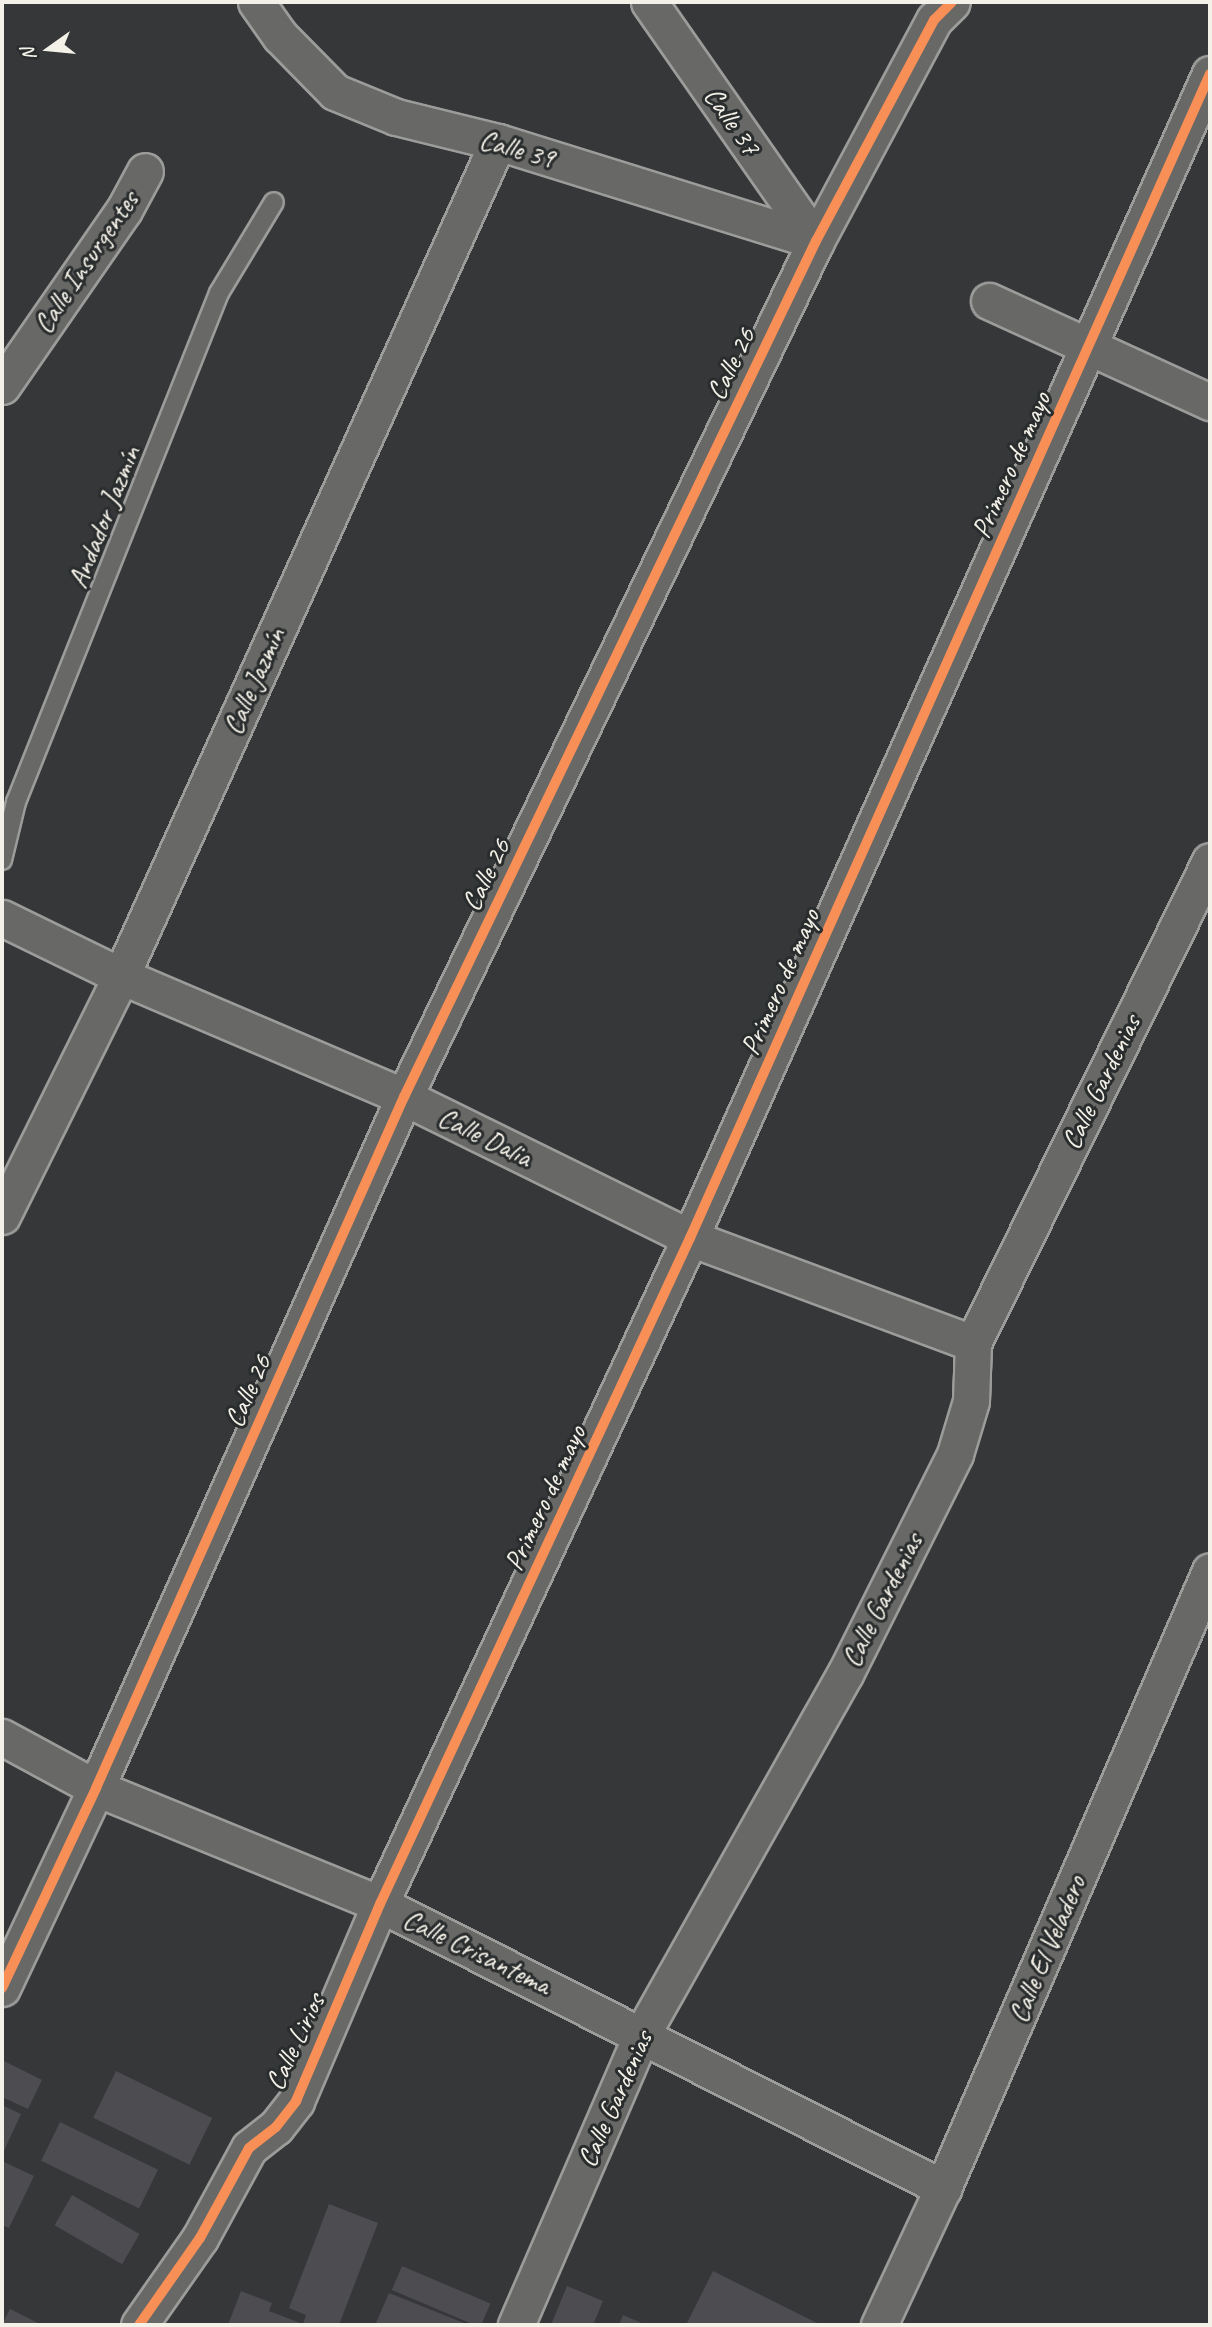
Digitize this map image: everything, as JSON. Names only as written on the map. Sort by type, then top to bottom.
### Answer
[{"type":"street","name":"Calle 39","points":[[256,2],[279,36],[335,92],[396,117],[498,142],[816,241]]},
{"type":"street","name":"Calle 37","points":[[649,2],[816,241]]},
{"type":"street","name":"Calle 26","points":[[2,1988],[96,1788],[404,1097],[816,241],[934,20],[952,2]]},
{"type":"street","name":"Primero de mayo","points":[[380,1904],[691,1238],[1210,74]]},
{"type":"street","name":"Calle Jazmín","points":[[2,1216],[121,976],[498,142]]},
{"type":"street","name":"Calle Insurgentes","points":[[2,386],[124,210],[145,171]]},
{"type":"street","points":[[989,301],[1210,401]]},
{"type":"street","name":"Calle Gardenias","points":[[516,2325],[642,2034],[845,1674],[955,1454],[971,1401],[973,1343],[1210,861]]},
{"type":"street","name":"Calle Dalia","points":[[2,918],[121,976],[404,1097],[691,1238],[973,1343]]},
{"type":"street","name":"Calle El Veladero","points":[[879,2325],[943,2188],[1210,1571]]},
{"type":"street","name":"Calle Crisantema","points":[[2,1737],[96,1788],[380,1904],[943,2188]]},
{"type":"street","name":"Calle Lirios","points":[[139,2325],[200,2238],[249,2148],[296,2101],[380,1904]]},
{"type":"lane","name":"Andador Jazmín","points":[[2,860],[16,802],[219,293],[274,202]]},
{"type":"building","points":[[2,2060],[42,2080],[28,2109],[2,2097]]},
{"type":"building","points":[[116,2071],[212,2118],[189,2165],[93,2118]]},
{"type":"building","points":[[2,2105],[21,2114],[2,2155]]},
{"type":"building","points":[[60,2122],[158,2170],[139,2208],[41,2161]]},
{"type":"building","points":[[2,2161],[34,2176],[9,2228],[2,2225]]},
{"type":"building","points":[[72,2195],[140,2234],[122,2264],[54,2225]]},
{"type":"building","points":[[329,2204],[378,2223],[339,2325],[228,2325],[241,2291],[272,2303],[269,2311],[303,2324],[306,2315],[289,2308]]},
{"type":"building","points":[[402,2266],[490,2304],[481,2325],[474,2325],[392,2290]]},
{"type":"building","points":[[713,2271],[821,2325],[686,2325]]},
{"type":"building","points":[[567,2286],[603,2301],[593,2325],[551,2325]]},
{"type":"building","points":[[389,2293],[469,2325],[375,2325]]},
{"type":"building","points":[[10,2309],[38,2323],[2,2325]]},
{"type":"building","points":[[623,2315],[646,2325],[619,2325]]},
{"type":"cycle path","points":[[2,1988],[96,1788],[404,1097],[816,241],[934,20],[952,2]]},
{"type":"cycle path","points":[[139,2325],[200,2238],[249,2148],[276,2127],[296,2101],[380,1904],[690,1238],[1210,74]]}]
